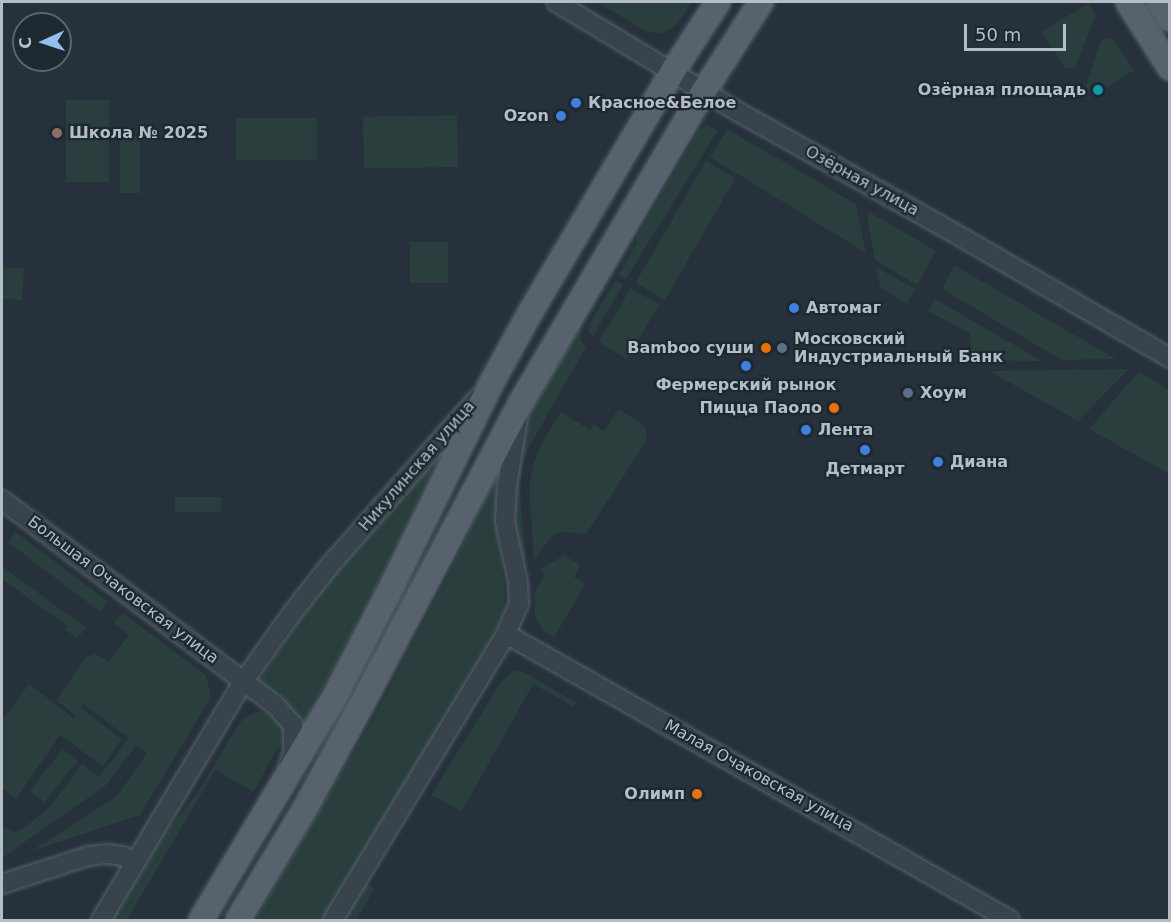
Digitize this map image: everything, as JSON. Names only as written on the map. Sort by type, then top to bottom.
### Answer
[{"type":"main road","points":[[238,921],[303,812],[520,404],[704,91],[761,2]]},
{"type":"main road","points":[[1128,2],[1170,68]]},
{"type":"main road","points":[[1159,2],[1170,19]]},
{"type":"main road","name":"Никулинская улица","points":[[492,382],[673,71],[716,4]]},
{"type":"main road","points":[[716,4],[712,23],[718,32],[735,35],[744,27]]},
{"type":"main road","points":[[201,921],[336,694],[492,382]]},
{"type":"street","name":"Озёрная улица","points":[[556,2],[704,91],[1170,358]]},
{"type":"street","name":"Никулинская улица","points":[[101,921],[243,682],[330,565],[492,382]]},
{"type":"street","points":[[333,921],[506,634],[519,603],[518,582],[505,522],[507,486],[520,404]]},
{"type":"street","name":"Большая Очаковская улица","points":[[2,500],[276,706],[293,725],[293,753],[280,788]]},
{"type":"street","name":"Малая Очаковская улица","points":[[506,634],[1010,921]]},
{"type":"street","points":[[2,884],[88,856],[108,854],[123,856],[135,863]]},
{"type":"green space","points":[[597,2],[692,2],[678,23],[663,33],[647,32]]},
{"type":"green space","points":[[1089,3],[1096,15],[1075,68],[1066,69],[1041,32]]},
{"type":"green space","points":[[1113,39],[1134,70],[1096,95],[1092,95],[1086,86],[1101,40]]},
{"type":"green space","points":[[66,100],[109,100],[109,182],[66,182]]},
{"type":"green space","points":[[457,115],[458,167],[364,169],[363,117]]},
{"type":"green space","points":[[236,118],[317,118],[317,160],[236,160]]},
{"type":"green space","points":[[706,125],[718,130],[626,279],[618,275],[636,244],[636,238],[699,130]]},
{"type":"green space","points":[[727,129],[856,204],[866,253],[710,157]]},
{"type":"green space","points":[[120,136],[140,136],[140,193],[120,193]]},
{"type":"green space","points":[[706,161],[735,178],[665,300],[636,283]]},
{"type":"green space","points":[[869,212],[936,251],[917,285],[875,260],[867,218]]},
{"type":"green space","points":[[410,242],[448,242],[448,283],[410,283]]},
{"type":"green space","points":[[954,265],[1116,359],[1062,360],[942,289]]},
{"type":"green space","points":[[2,267],[24,268],[22,300],[2,299]]},
{"type":"green space","points":[[876,267],[915,289],[907,304],[880,287]]},
{"type":"green space","points":[[615,280],[623,285],[593,336],[589,333],[589,325]]},
{"type":"green space","points":[[631,288],[659,305],[627,359],[599,342]]},
{"type":"green space","points":[[935,299],[1042,361],[972,360],[970,333],[928,311]]},
{"type":"green space","points":[[581,321],[581,341],[586,347],[528,449],[521,472],[520,494],[526,559],[517,557],[509,543],[513,447],[545,383]]},
{"type":"green space","points":[[1129,369],[1078,421],[989,371]]},
{"type":"green space","points":[[1139,371],[1169,390],[1169,474],[1089,429]]},
{"type":"green space","points":[[618,409],[645,426],[647,440],[586,534],[563,532],[553,535],[534,560],[529,487],[534,462],[543,441],[561,412],[590,430],[594,424],[604,431]]},
{"type":"green space","points":[[428,468],[432,470],[431,474],[376,586],[307,718],[300,719],[257,683],[319,593]]},
{"type":"green space","points":[[495,477],[498,479],[496,510],[505,594],[504,611],[498,628],[323,920],[255,920],[379,708],[458,556]]},
{"type":"green space","points":[[175,497],[221,497],[221,512],[175,512]]},
{"type":"green space","points":[[16,532],[108,601],[100,612],[8,542]]},
{"type":"green space","points":[[564,555],[580,565],[574,577],[585,584],[554,638],[544,631],[535,617],[534,593],[545,574],[540,570]]},
{"type":"green space","points":[[2,566],[86,628],[77,639],[65,629],[67,626],[2,579]]},
{"type":"green space","points":[[123,613],[206,675],[211,697],[140,815],[32,851],[117,796],[147,753],[136,746],[105,786],[2,858],[2,825],[13,832],[21,830],[51,806],[82,764],[99,777],[129,738],[83,704],[80,708],[122,739],[103,766],[60,735],[16,799],[2,788],[2,720],[29,684],[73,718],[75,715],[56,700],[86,657],[96,654],[109,662],[129,635],[114,623]]},
{"type":"green space","points":[[514,671],[522,671],[576,703],[574,707],[533,684],[462,811],[431,795],[501,682]]},
{"type":"green space","points":[[252,713],[268,713],[281,722],[284,738],[253,792],[215,770],[127,920],[112,920],[163,836],[196,795],[240,722]]},
{"type":"green space","points":[[63,749],[78,761],[44,802],[30,790]]},
{"type":"green space","points":[[365,883],[375,888],[356,920],[343,920]]},
{"type":"place","name":"Озёрная площадь","points":[[1098,90]]},
{"type":"place","name":"Красное&Белое","points":[[576,103]]},
{"type":"place","name":"Ozon","points":[[561,116]]},
{"type":"place","name":"Школа № 2025","points":[[57,133]]},
{"type":"place","name":"Автомаг","points":[[794,308]]},
{"type":"place","name":"Bamboo суши","points":[[766,348]]},
{"type":"place","name":"Московский Индустриальный Банк","points":[[782,348]]},
{"type":"place","name":"Фермерский рынок","points":[[746,366]]},
{"type":"place","name":"Хоум","points":[[908,393]]},
{"type":"place","name":"Пицца Паоло","points":[[834,408]]},
{"type":"place","name":"Лента","points":[[806,430]]},
{"type":"place","name":"Детмарт","points":[[865,450]]},
{"type":"place","name":"Диана","points":[[938,462]]},
{"type":"place","name":"Олимп","points":[[697,794]]}]
